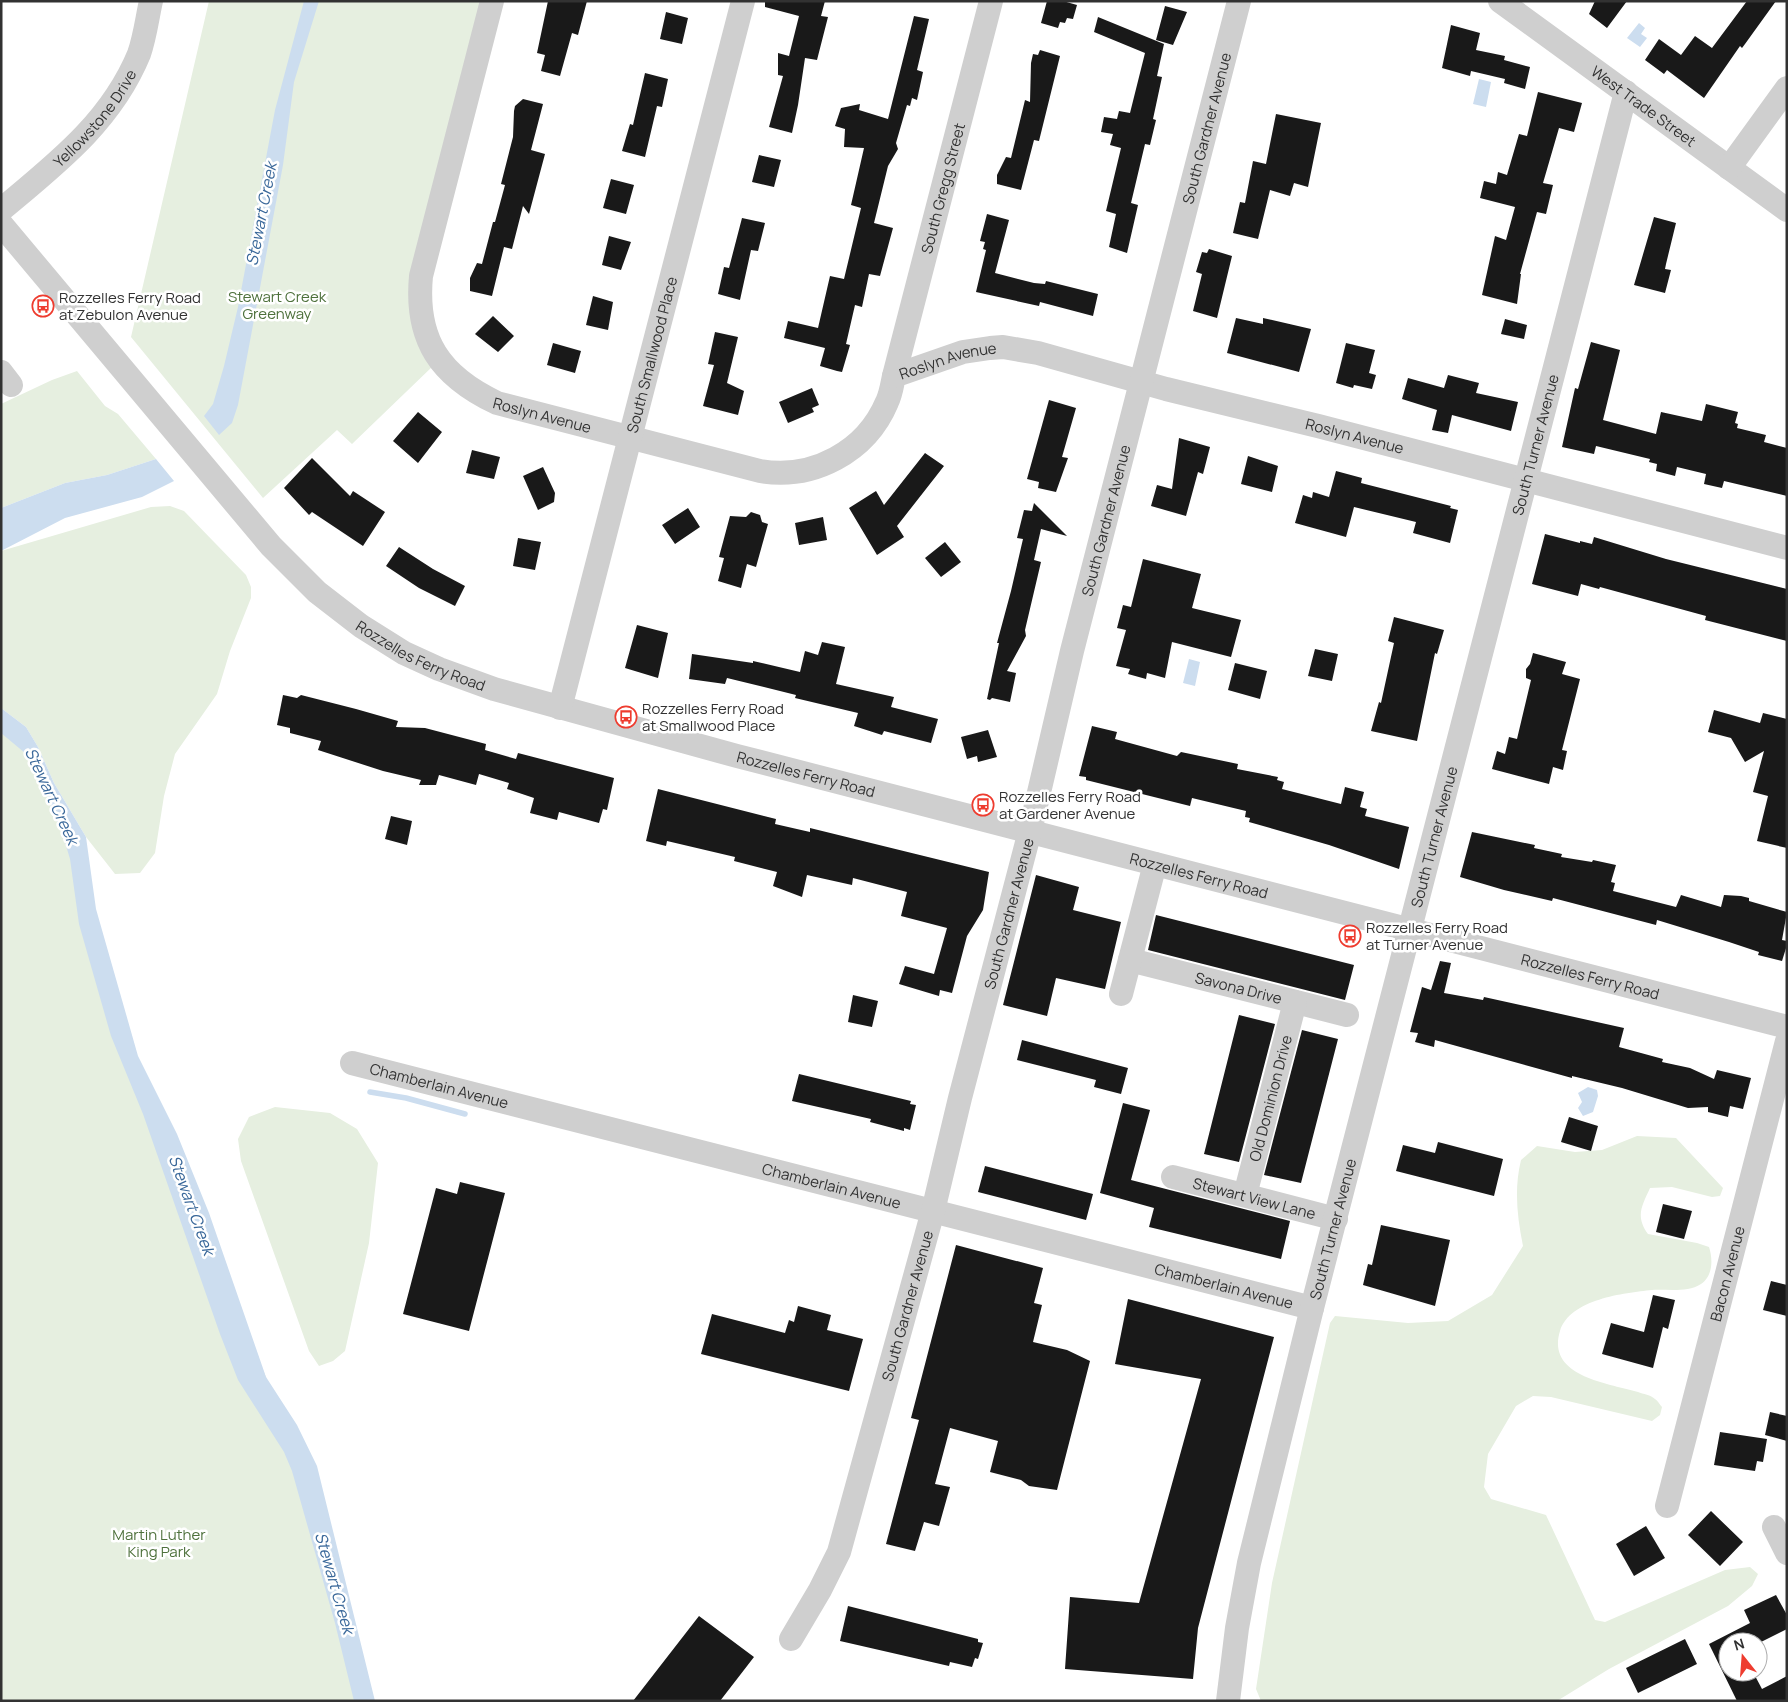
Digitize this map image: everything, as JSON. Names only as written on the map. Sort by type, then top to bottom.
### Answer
[{"type":"street","name":"Yellowstone Drive","points":[[1,210],[71,151],[99,122],[122,89],[139,53],[151,1]]},
{"type":"street","name":"Roslyn Avenue","points":[[492,1],[421,276],[419,298],[425,330],[440,361],[452,376],[473,392],[497,403],[772,473],[796,472],[820,467],[843,455],[863,439],[884,410],[894,376],[963,352],[1003,347],[1038,353],[1141,382],[1787,548]]},
{"type":"street","name":"South Smallwood Place","points":[[560,708],[743,1]]},
{"type":"street","name":"South Gregg Street","points":[[894,376],[991,1]]},
{"type":"street","name":"South Gardner Avenue","points":[[791,1639],[816,1599],[839,1552],[933,1212],[966,1073],[1030,831],[1072,651],[1239,1]]},
{"type":"street","name":"West Trade Street","points":[[1511,4],[1626,92],[1787,210]]},
{"type":"street","points":[[1729,168],[1787,88]]},
{"type":"street","name":"South Turner Avenue","points":[[1228,1701],[1237,1628],[1247,1571],[1312,1308],[1524,481],[1626,92]]},
{"type":"street","name":"Rozzelles Ferry Road","points":[[1,224],[271,546],[317,592],[361,626],[404,653],[439,669],[494,689],[736,756],[1787,1027]]},
{"type":"street","points":[[1121,994],[1155,864]]},
{"type":"street","name":"Savona Drive","points":[[1130,960],[1347,1016]]},
{"type":"street","name":"Old Dominion Drive","points":[[1245,1195],[1295,1002]]},
{"type":"street","name":"Bacon Avenue","points":[[1667,1506],[1787,1041]]},
{"type":"street","name":"Chamberlain Avenue","points":[[352,1063],[1312,1308]]},
{"type":"street","name":"Stewart View Lane","points":[[1173,1177],[1336,1219]]},
{"type":"street","points":[[1774,1528],[1787,1553]]},
{"type":"green space","name":"Stewart Creek Greenway","points":[[209,1],[485,1],[416,269],[433,366],[352,444],[337,430],[263,498],[131,337]]},
{"type":"green space","points":[[77,371],[105,406],[118,414],[156,459],[107,475],[65,483],[1,508],[1,404],[52,380]]},
{"type":"green space","points":[[170,506],[184,511],[246,575],[251,587],[251,598],[230,651],[217,694],[175,754],[164,796],[155,853],[140,873],[115,874],[86,837],[54,783],[38,747],[26,727],[1,708],[1,551],[151,507]]},
{"type":"green space","name":"Martin Luther King Park","points":[[1,722],[49,784],[119,1021],[301,1462],[365,1701],[1,1701]]},
{"type":"green space","points":[[275,1107],[330,1113],[357,1129],[378,1163],[369,1243],[345,1351],[333,1361],[319,1366],[309,1351],[241,1161],[238,1139],[249,1117]]},
{"type":"green space","points":[[1637,1136],[1676,1138],[1723,1188],[1720,1196],[1712,1197],[1672,1187],[1650,1188],[1641,1211],[1642,1222],[1648,1234],[1709,1247],[1711,1257],[1710,1272],[1705,1281],[1690,1289],[1627,1293],[1586,1305],[1566,1320],[1560,1331],[1558,1346],[1562,1358],[1570,1368],[1596,1381],[1651,1396],[1662,1407],[1660,1415],[1652,1421],[1551,1397],[1533,1396],[1516,1406],[1488,1454],[1484,1487],[1491,1499],[1546,1515],[1595,1620],[1605,1622],[1725,1570],[1750,1567],[1758,1574],[1752,1586],[1728,1606],[1609,1669],[1557,1701],[1261,1701],[1256,1689],[1272,1583],[1330,1323],[1335,1316],[1408,1323],[1448,1321],[1492,1295],[1523,1246],[1517,1203],[1521,1160],[1537,1146],[1575,1152],[1602,1150]]},
{"type":"water","name":"Stewart Creek","points":[[304,1],[319,1],[294,82],[283,165],[238,405],[232,423],[219,435],[204,416],[213,404],[224,366],[238,307],[275,110]]},
{"type":"water","points":[[1639,23],[1645,28],[1641,34],[1647,38],[1640,47],[1627,38]]},
{"type":"water","points":[[1479,79],[1491,82],[1486,107],[1473,104]]},
{"type":"water","points":[[156,459],[174,481],[142,497],[65,518],[1,551],[1,508],[65,483],[107,475]]},
{"type":"water","points":[[1189,659],[1200,662],[1195,686],[1183,683]]},
{"type":"water","name":"Stewart Creek","points":[[1,708],[26,727],[38,747],[54,783],[86,837],[96,909],[138,1056],[177,1134],[209,1213],[266,1377],[297,1425],[317,1466],[375,1701],[354,1701],[335,1623],[292,1471],[284,1452],[238,1380],[220,1334],[143,1114],[111,1036],[79,924],[70,859],[64,839],[46,793],[25,753],[1,733]]},
{"type":"water","points":[[1588,1087],[1597,1090],[1598,1096],[1593,1112],[1583,1116],[1578,1108],[1582,1102],[1578,1093]]},
{"type":"building","points":[[548,1],[587,1],[578,35],[572,33],[560,76],[541,71],[545,55],[537,53]]},
{"type":"building","points":[[765,1],[825,1],[821,16],[828,17],[817,60],[805,58],[792,133],[769,127],[783,76],[778,75],[778,53],[789,56],[799,16],[765,7]]},
{"type":"building","points":[[1047,1],[1063,1],[1077,5],[1073,19],[1067,18],[1065,23],[1060,22],[1058,28],[1041,23]]},
{"type":"building","points":[[1595,1],[1627,1],[1607,28],[1589,14]]},
{"type":"building","points":[[1747,1],[1776,1],[1742,48],[1740,46],[1704,98],[1667,70],[1664,74],[1645,60],[1659,39],[1681,55],[1695,36],[1712,48]]},
{"type":"building","points":[[1165,6],[1187,12],[1173,45],[1156,40]]},
{"type":"building","points":[[666,12],[688,18],[682,44],[660,39]]},
{"type":"building","points":[[914,16],[929,19],[917,70],[923,72],[917,100],[912,98],[910,106],[907,105],[896,143],[898,149],[888,166],[874,223],[893,228],[880,276],[869,274],[862,307],[855,305],[846,344],[850,345],[842,372],[837,371],[820,366],[825,348],[784,338],[788,321],[818,328],[830,276],[844,279],[861,208],[851,205],[864,148],[844,147],[845,129],[835,126],[841,108],[860,104],[859,110],[888,119]]},
{"type":"building","points":[[1098,17],[1164,44],[1157,76],[1162,77],[1153,119],[1156,120],[1150,145],[1145,144],[1131,203],[1138,205],[1127,253],[1109,247],[1116,214],[1106,211],[1121,148],[1110,145],[1113,134],[1101,132],[1104,117],[1117,119],[1119,111],[1130,113],[1145,53],[1094,32]]},
{"type":"building","points":[[1451,25],[1480,33],[1476,50],[1505,56],[1504,60],[1530,67],[1525,89],[1504,83],[1505,79],[1471,71],[1470,76],[1442,68]]},
{"type":"building","points":[[1040,50],[1060,56],[1039,141],[1034,140],[1021,190],[997,184],[997,175],[1006,157],[1011,158],[1025,100],[1030,102],[1033,54],[1038,55]]},
{"type":"building","points":[[645,73],[668,79],[662,107],[657,106],[645,157],[622,151],[630,124],[633,125]]},
{"type":"building","points":[[1538,92],[1582,103],[1574,132],[1559,128],[1543,183],[1553,185],[1546,214],[1537,212],[1520,274],[1517,304],[1482,295],[1495,236],[1506,240],[1515,207],[1480,198],[1484,181],[1496,184],[1498,172],[1507,175],[1519,134],[1527,136]]},
{"type":"building","points":[[523,99],[543,104],[531,150],[545,154],[529,214],[523,206],[512,249],[504,247],[492,296],[470,291],[470,278],[477,263],[482,264],[493,222],[495,222],[505,185],[501,184],[513,137],[515,106]]},
{"type":"building","points":[[1276,114],[1321,123],[1308,187],[1294,183],[1290,196],[1270,190],[1258,239],[1233,233],[1240,202],[1245,203],[1253,161],[1266,164]]},
{"type":"building","points":[[759,155],[781,160],[774,187],[752,182]]},
{"type":"building","points":[[611,179],[634,185],[626,214],[603,208]]},
{"type":"building","points":[[987,214],[1009,220],[995,273],[1034,283],[1045,284],[1046,281],[1098,294],[1093,316],[1040,302],[1039,306],[976,292],[986,250],[983,249],[985,242],[980,241]]},
{"type":"building","points":[[1654,217],[1676,223],[1665,269],[1671,270],[1665,293],[1634,285]]},
{"type":"building","points":[[742,218],[765,223],[758,251],[751,250],[740,300],[718,294],[724,267],[729,268]]},
{"type":"building","points":[[609,236],[631,242],[621,270],[602,265]]},
{"type":"building","points":[[1209,249],[1232,256],[1217,318],[1193,311],[1202,274],[1196,272],[1202,252],[1207,253]]},
{"type":"building","points":[[593,296],[613,302],[608,330],[586,325]]},
{"type":"building","points":[[493,316],[514,336],[498,352],[475,334]]},
{"type":"building","points":[[1236,318],[1263,324],[1263,318],[1311,329],[1299,372],[1227,353]]},
{"type":"building","points":[[1505,319],[1527,325],[1524,339],[1501,334]]},
{"type":"building","points":[[715,332],[738,337],[727,383],[744,391],[738,415],[703,406],[714,365],[708,364]]},
{"type":"building","points":[[1591,342],[1620,350],[1603,420],[1656,434],[1661,412],[1702,421],[1706,404],[1738,412],[1735,423],[1738,424],[1737,428],[1766,435],[1764,442],[1787,448],[1787,496],[1724,481],[1722,488],[1704,484],[1706,474],[1677,467],[1675,476],[1656,471],[1657,464],[1649,462],[1650,459],[1596,446],[1594,454],[1562,447],[1575,388],[1578,389]]},
{"type":"building","points":[[553,343],[581,351],[575,373],[547,365]]},
{"type":"building","points":[[1346,343],[1375,350],[1369,373],[1376,375],[1372,389],[1354,385],[1353,388],[1336,383]]},
{"type":"building","points":[[1448,375],[1479,383],[1476,393],[1518,402],[1511,431],[1452,415],[1448,433],[1432,430],[1437,410],[1402,399],[1408,378],[1444,388]]},
{"type":"building","points":[[812,388],[819,405],[812,408],[814,412],[788,423],[779,402]]},
{"type":"building","points":[[1049,400],[1076,408],[1062,457],[1068,458],[1056,492],[1038,488],[1039,482],[1027,479]]},
{"type":"building","points":[[418,412],[442,432],[418,463],[393,441]]},
{"type":"building","points":[[1179,438],[1210,447],[1203,474],[1198,472],[1186,516],[1151,506],[1157,485],[1172,489]]},
{"type":"building","points":[[472,450],[500,457],[494,479],[466,473]]},
{"type":"building","points":[[925,453],[944,466],[897,526],[904,537],[877,555],[849,508],[876,491],[884,505]]},
{"type":"building","points":[[1248,456],[1278,466],[1272,492],[1241,484]]},
{"type":"building","points":[[312,458],[350,496],[353,491],[385,512],[363,546],[312,512],[309,515],[284,488]]},
{"type":"building","points":[[543,467],[555,493],[554,502],[538,510],[523,476]]},
{"type":"building","points":[[1336,471],[1362,478],[1361,483],[1451,506],[1450,508],[1458,510],[1450,543],[1413,533],[1416,522],[1354,507],[1346,537],[1295,523],[1303,495],[1312,498],[1313,492],[1329,497]]},
{"type":"building","points":[[1034,503],[1067,536],[1041,529],[1034,560],[1041,562],[1025,630],[1026,636],[1007,671],[1016,673],[1010,702],[992,698],[990,700],[987,699],[999,643],[997,643],[1023,539],[1017,538],[1024,510],[1032,511]]},
{"type":"building","points":[[688,508],[700,527],[675,544],[662,525]]},
{"type":"building","points":[[751,512],[760,515],[762,522],[768,524],[756,567],[747,564],[741,588],[718,581],[724,558],[719,557],[730,516],[746,517]]},
{"type":"building","points":[[823,517],[827,540],[799,545],[795,523]]},
{"type":"building","points":[[1545,534],[1580,543],[1580,541],[1592,544],[1594,537],[1666,559],[1787,589],[1787,641],[1705,620],[1706,616],[1600,587],[1599,589],[1581,584],[1578,596],[1532,584]]},
{"type":"building","points":[[518,538],[541,542],[535,570],[513,566]]},
{"type":"building","points":[[945,542],[961,562],[941,577],[925,558]]},
{"type":"building","points":[[399,547],[433,569],[465,586],[455,606],[419,588],[386,566]]},
{"type":"building","points":[[1143,559],[1201,574],[1192,608],[1241,620],[1231,657],[1172,642],[1165,678],[1147,673],[1146,679],[1128,674],[1130,669],[1116,666],[1126,630],[1117,628],[1123,605],[1131,607]]},
{"type":"building","points":[[1394,617],[1444,630],[1437,654],[1435,653],[1417,741],[1371,731],[1379,702],[1381,703],[1394,643],[1388,641]]},
{"type":"building","points":[[637,625],[668,633],[658,678],[625,668]]},
{"type":"building","points":[[822,642],[845,647],[836,684],[894,697],[891,707],[938,719],[931,743],[884,731],[882,735],[854,726],[858,713],[795,698],[796,695],[727,678],[725,684],[689,679],[692,654],[753,663],[753,661],[800,672],[805,651],[818,655]]},
{"type":"building","points":[[1315,649],[1338,654],[1332,681],[1308,676]]},
{"type":"building","points":[[1533,653],[1566,662],[1562,674],[1580,679],[1562,750],[1567,751],[1563,770],[1553,767],[1549,784],[1492,769],[1497,751],[1505,754],[1509,737],[1517,739],[1531,680],[1526,678],[1526,669],[1530,664]]},
{"type":"building","points":[[1235,663],[1267,671],[1260,699],[1228,690]]},
{"type":"building","points":[[283,695],[297,698],[301,695],[356,709],[398,721],[396,727],[425,728],[486,744],[485,750],[516,759],[518,753],[614,778],[607,810],[603,809],[599,823],[559,812],[557,820],[530,813],[534,798],[507,789],[509,783],[479,774],[476,785],[439,775],[436,785],[419,785],[421,780],[383,771],[318,750],[321,741],[290,733],[290,728],[277,725]]},
{"type":"building","points":[[1714,710],[1760,723],[1763,713],[1787,719],[1787,848],[1757,841],[1768,796],[1753,792],[1764,751],[1745,762],[1731,738],[1708,732]]},
{"type":"building","points":[[1092,726],[1117,732],[1115,739],[1177,756],[1181,752],[1238,764],[1237,769],[1278,777],[1277,780],[1284,782],[1282,789],[1341,804],[1345,787],[1364,792],[1360,807],[1367,809],[1365,816],[1409,827],[1399,869],[1329,845],[1249,822],[1250,818],[1245,817],[1246,811],[1192,798],[1190,806],[1086,780],[1086,777],[1079,776]]},
{"type":"building","points":[[988,730],[997,757],[978,762],[977,756],[967,759],[961,737]]},
{"type":"building","points":[[658,789],[776,819],[775,824],[810,832],[810,828],[989,872],[983,910],[967,936],[952,993],[940,990],[939,996],[899,984],[905,966],[934,974],[947,928],[901,916],[907,892],[853,878],[852,885],[807,875],[802,897],[773,886],[777,872],[734,861],[735,857],[667,841],[666,846],[646,841]]},
{"type":"building","points":[[391,816],[412,821],[407,845],[385,839]]},
{"type":"building","points":[[1472,832],[1535,845],[1534,848],[1562,854],[1561,857],[1592,862],[1593,860],[1616,865],[1611,882],[1615,883],[1613,891],[1676,907],[1681,895],[1721,907],[1724,895],[1749,898],[1749,901],[1787,912],[1782,940],[1787,941],[1787,945],[1782,961],[1758,955],[1759,952],[1657,920],[1656,925],[1553,898],[1552,901],[1504,890],[1460,877]]},
{"type":"building","points":[[1036,875],[1079,887],[1073,910],[1121,922],[1105,989],[1056,978],[1047,1016],[1003,1005]]},
{"type":"building","points":[[1156,915],[1354,965],[1345,1000],[1148,950]]},
{"type":"building","points":[[1440,961],[1451,963],[1444,993],[1483,1000],[1484,997],[1624,1028],[1619,1047],[1663,1059],[1662,1062],[1690,1068],[1714,1079],[1717,1070],[1751,1078],[1743,1109],[1730,1106],[1728,1117],[1708,1112],[1708,1107],[1688,1108],[1622,1088],[1572,1076],[1572,1078],[1435,1040],[1434,1047],[1415,1042],[1418,1033],[1410,1032],[1422,987],[1431,990]]},
{"type":"building","points":[[853,995],[878,1001],[872,1027],[848,1022]]},
{"type":"building","points":[[1239,1015],[1275,1024],[1239,1162],[1204,1154]]},
{"type":"building","points":[[1302,1030],[1338,1039],[1301,1183],[1264,1175]]},
{"type":"building","points":[[1022,1040],[1128,1068],[1121,1094],[1094,1087],[1096,1080],[1017,1060]]},
{"type":"building","points":[[799,1074],[911,1101],[910,1104],[916,1105],[910,1130],[904,1128],[904,1131],[870,1122],[871,1119],[792,1101]]},
{"type":"building","points":[[1123,1103],[1150,1110],[1131,1180],[1290,1221],[1281,1259],[1149,1227],[1154,1208],[1100,1193]]},
{"type":"building","points":[[1569,1117],[1598,1126],[1591,1151],[1561,1142]]},
{"type":"building","points":[[1438,1142],[1503,1159],[1494,1196],[1396,1171],[1403,1145],[1435,1153]]},
{"type":"building","points":[[985,1166],[1093,1194],[1086,1220],[978,1192]]},
{"type":"building","points":[[460,1182],[505,1193],[469,1331],[403,1314],[436,1188],[457,1194]]},
{"type":"building","points":[[1663,1204],[1692,1211],[1684,1239],[1656,1232]]},
{"type":"building","points":[[1381,1225],[1450,1240],[1435,1306],[1363,1285],[1368,1264],[1372,1265]]},
{"type":"building","points":[[956,1245],[1043,1268],[1034,1303],[1042,1305],[1033,1342],[1067,1350],[1090,1361],[1057,1490],[1029,1486],[1021,1480],[990,1472],[998,1441],[950,1428],[935,1484],[950,1487],[939,1526],[924,1522],[915,1551],[886,1544],[919,1420],[911,1418]]},
{"type":"building","points":[[1771,1281],[1787,1285],[1787,1316],[1763,1310]]},
{"type":"building","points":[[1653,1295],[1675,1300],[1668,1329],[1663,1327],[1653,1368],[1602,1354],[1611,1323],[1644,1332]]},
{"type":"building","points":[[1128,1299],[1274,1337],[1198,1628],[1193,1679],[1065,1669],[1070,1597],[1139,1603],[1201,1379],[1115,1364]]},
{"type":"building","points":[[798,1306],[831,1315],[827,1330],[863,1339],[849,1391],[701,1354],[712,1314],[785,1333],[789,1320],[794,1322]]},
{"type":"building","points":[[1770,1412],[1787,1416],[1787,1441],[1765,1435]]},
{"type":"building","points":[[1720,1432],[1767,1439],[1763,1462],[1757,1461],[1755,1471],[1714,1465]]},
{"type":"building","points":[[1711,1511],[1743,1542],[1720,1566],[1688,1535]]},
{"type":"building","points":[[1646,1526],[1665,1558],[1634,1576],[1616,1544]]},
{"type":"building","points":[[1776,1595],[1787,1615],[1787,1629],[1768,1638],[1768,1632],[1732,1632],[1750,1623],[1744,1610]]},
{"type":"building","points":[[848,1606],[978,1639],[978,1642],[983,1643],[978,1659],[975,1658],[972,1667],[950,1662],[949,1666],[840,1641]]},
{"type":"building","points":[[699,1616],[754,1657],[720,1701],[633,1701]]},
{"type":"building","points":[[1685,1639],[1697,1664],[1638,1693],[1626,1668]]},
{"type":"building","points":[[1718,1639],[1718,1662],[1709,1644]]},
{"type":"building","points":[[1787,1676],[1787,1701],[1737,1701],[1728,1682],[1758,1682],[1762,1689]]},
{"type":"waterway","points":[[370,1092],[406,1098],[465,1114]]},
{"type":"place","name":"Rozzelles Ferry Road at Zebulon Avenue","points":[[43,306]]},
{"type":"place","name":"Rozzelles Ferry Road at Smallwood Place","points":[[626,717]]},
{"type":"place","name":"Rozzelles Ferry Road at Gardener Avenue","points":[[983,805]]},
{"type":"place","name":"Rozzelles Ferry Road at Turner Avenue","points":[[1350,936]]}]
